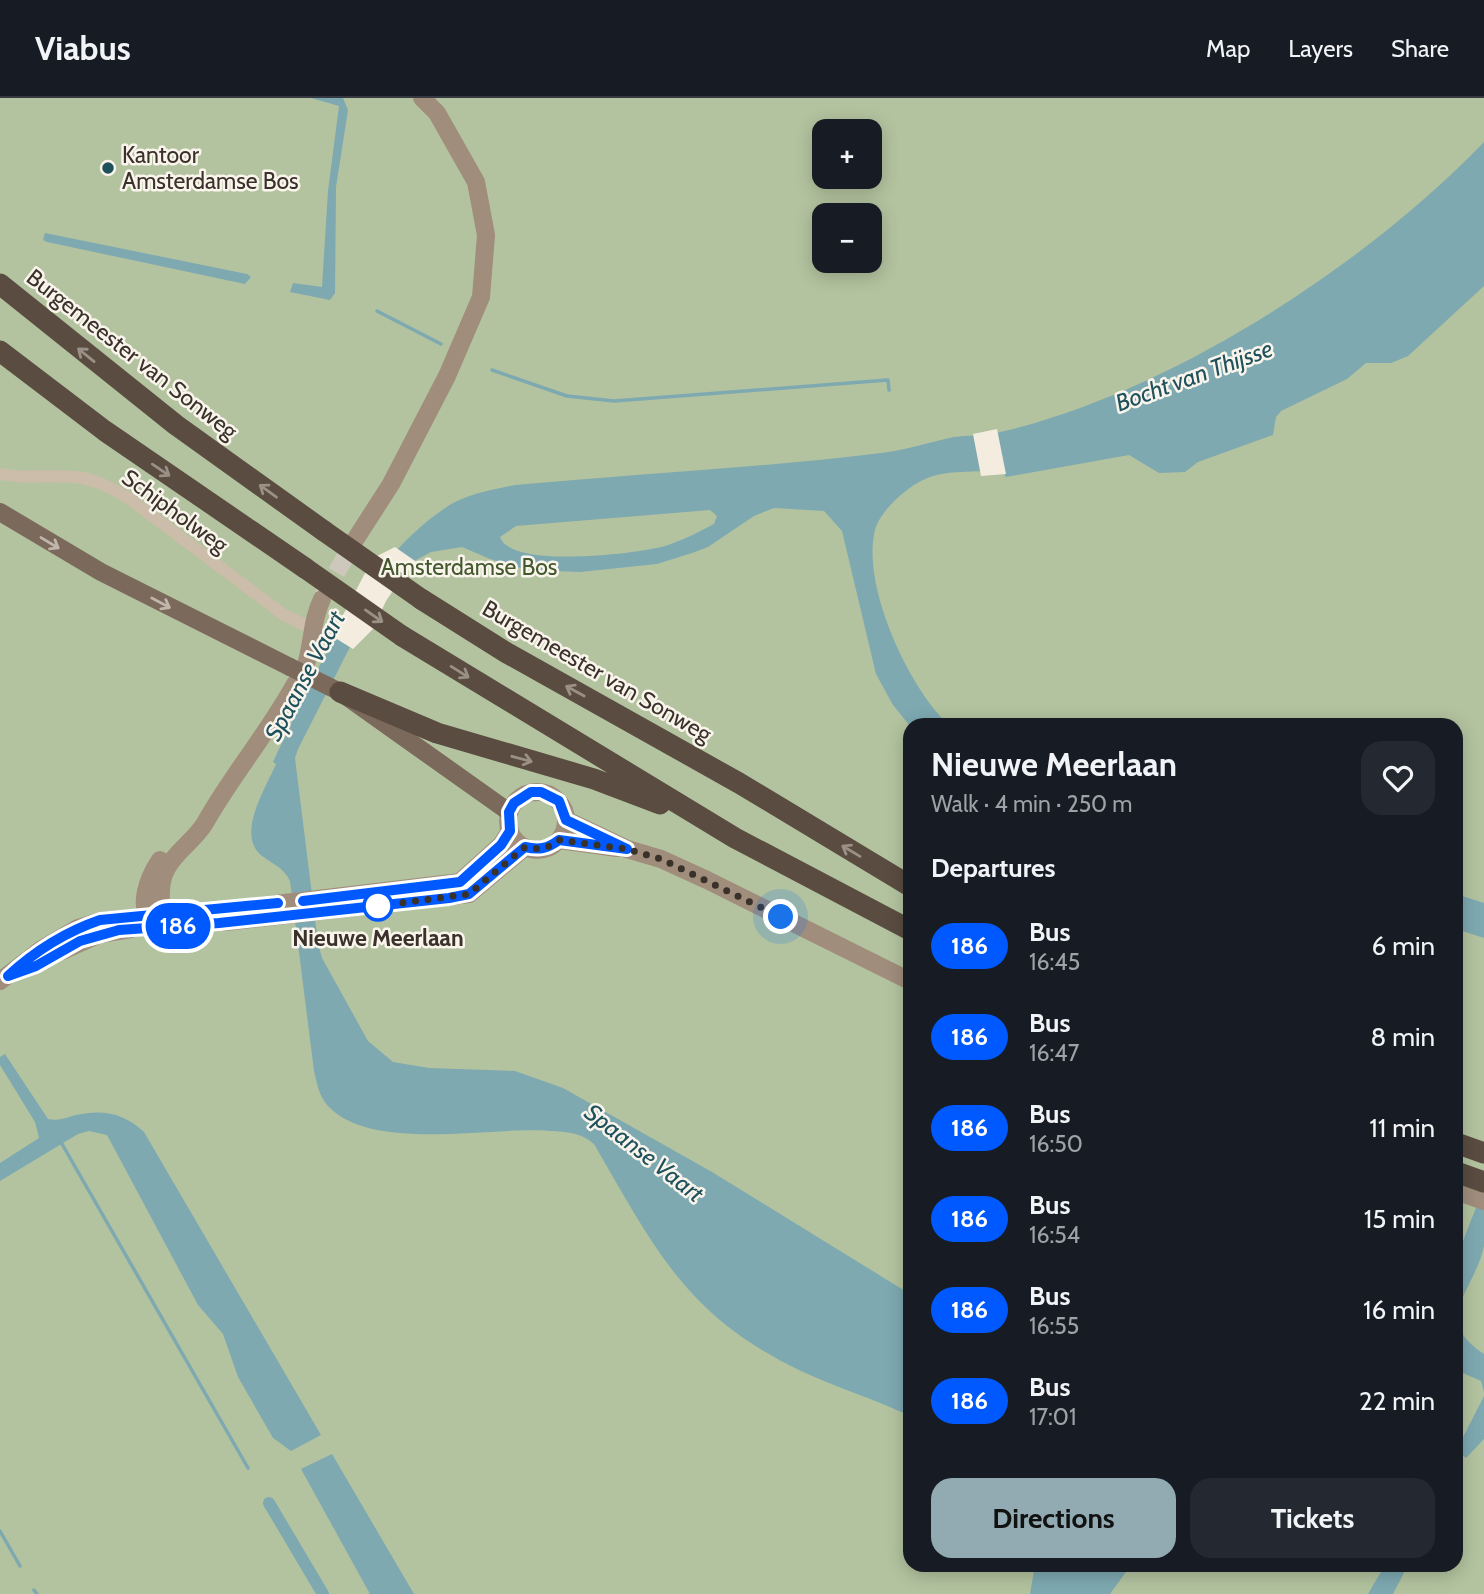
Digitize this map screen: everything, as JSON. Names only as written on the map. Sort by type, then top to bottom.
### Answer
[{"type":"highway","name":"Burgemeester van Sonweg","points":[[0,284],[176,425],[421,599],[507,653],[750,789],[903,882]]},
{"type":"highway","points":[[0,351],[105,431],[402,636],[735,838]]},
{"type":"highway","points":[[340,692],[457,740],[594,779],[669,807],[735,838],[903,926]]},
{"type":"highway","points":[[1463,1174],[1484,1182]]},
{"type":"main road","points":[[0,512],[101,572],[340,692],[509,812]]},
{"type":"street","points":[[355,540],[391,484],[434,400],[481,297],[486,235],[476,182],[437,113],[422,98]]},
{"type":"street","name":"Schipholweg","points":[[0,474],[22,478],[83,478],[107,486],[284,615],[311,628]]},
{"type":"street","points":[[153,920],[167,866],[205,824],[212,807],[249,759],[312,644],[311,628],[322,599]]},
{"type":"street","points":[[329,904],[460,882],[501,845],[510,831],[509,812],[522,796],[541,792],[559,801],[566,820],[559,840],[549,847],[537,850],[525,847],[510,831]]},
{"type":"street","points":[[566,820],[627,849]]},
{"type":"street","points":[[559,840],[627,849],[661,859],[903,978]]},
{"type":"street","points":[[4,978],[30,956],[78,928],[100,920],[153,920],[469,894],[525,847]]},
{"type":"street","points":[[1463,1194],[1484,1201]]},
{"type":"green space","name":"Amsterdamse Bos","points":[[0,98],[1484,98],[1484,1594],[0,1594]]},
{"type":"water","points":[[311,98],[343,98],[348,110],[336,187],[335,293],[330,300],[290,292],[293,283],[322,287],[328,191],[339,106]]},
{"type":"water","points":[[1484,142],[1484,286],[1408,356],[1391,363],[1366,363],[1347,379],[1281,411],[1276,417],[1273,435],[1198,462],[1185,472],[1159,473],[1129,455],[1006,477],[1001,469],[942,474],[916,484],[888,508],[875,530],[873,553],[875,578],[882,606],[904,661],[918,686],[942,718],[904,718],[876,674],[842,531],[824,511],[774,508],[754,516],[708,547],[657,564],[580,572],[528,570],[490,559],[462,547],[431,552],[407,565],[351,645],[298,749],[295,758],[318,943],[322,958],[368,1041],[393,1062],[429,1068],[515,1071],[563,1088],[712,1172],[903,1290],[903,1413],[801,1371],[762,1350],[701,1303],[656,1247],[594,1144],[584,1137],[567,1132],[524,1130],[402,1133],[373,1129],[348,1120],[328,1106],[320,1094],[314,1071],[290,881],[281,869],[254,847],[252,824],[260,798],[276,764],[273,762],[343,623],[388,560],[415,532],[461,499],[515,485],[881,453],[954,437],[996,433],[1061,415],[1127,389],[1193,357],[1259,320],[1322,279],[1436,189]],"holes":[[[710,510],[717,516],[714,524],[671,544],[603,555],[549,556],[526,553],[509,547],[500,537],[516,526]]]},
{"type":"water","points":[[45,233],[251,277],[245,284],[47,242],[43,240]]},
{"type":"water","points":[[1463,896],[1484,903],[1484,938],[1463,931]]},
{"type":"water","points":[[5,1054],[48,1119],[86,1113],[113,1114],[129,1120],[144,1132],[321,1435],[291,1451],[273,1438],[238,1377],[223,1334],[198,1305],[107,1135],[89,1131],[78,1134],[0,1181],[0,1163],[39,1138],[35,1122],[0,1065],[0,1057]]},
{"type":"water","points":[[1484,1187],[1484,1246],[1463,1297],[1463,1241]]},
{"type":"water","points":[[1463,1334],[1484,1354],[1484,1392],[1481,1381],[1463,1373]]},
{"type":"water","points":[[1484,1396],[1484,1439],[1466,1458],[1463,1456],[1463,1437]]},
{"type":"water","points":[[332,1454],[414,1594],[370,1594],[301,1469]]},
{"type":"water","points":[[1034,1572],[1126,1572],[1110,1594],[1030,1594]]},
{"type":"water","points":[[1381,1572],[1404,1572],[1393,1594],[1368,1594]]},
{"type":"pier","points":[[997,429],[1006,474],[981,476],[973,434]]},
{"type":"pier","points":[[395,547],[418,563],[404,574],[386,601],[373,629],[353,649],[332,636],[373,558]]},
{"type":"waterway","points":[[377,311],[441,344]]},
{"type":"waterway","points":[[492,370],[567,396],[614,401],[888,380],[889,390]]},
{"type":"waterway","points":[[62,1144],[248,1468]]},
{"type":"waterway","points":[[269,1503],[323,1594]]},
{"type":"waterway","points":[[0,1531],[20,1566]]},
{"type":"waterway","points":[[34,1590],[37,1594]]},
{"type":"tunnel","points":[[323,596],[355,540]]},
{"type":"bus line","name":"186","points":[[278,903],[218,911],[100,920],[78,928],[30,956],[8,976],[36,966],[100,933],[449,898],[469,894],[525,847],[537,850],[549,847],[559,840],[627,849],[592,830],[566,820],[559,801],[551,795],[531,792],[514,803],[509,812],[510,831],[501,845],[460,882],[303,901]]},
{"type":"place","name":"Kantoor Amsterdamse Bos","points":[[108,168]]},
{"type":"place","name":"Nieuwe Meerlaan","points":[[378,906]]},
{"type":"route","points":[[378,906],[469,894],[525,847],[537,850],[549,847],[559,840],[627,849],[661,859],[781,917]]},
{"type":"water label","name":"Bocht van Thijsse","points":[[1194,376]]},
{"type":"water label","name":"Spaanse Vaart","points":[[305,676]]},
{"type":"water label","name":"Spaanse Vaart","points":[[644,1153]]}]
